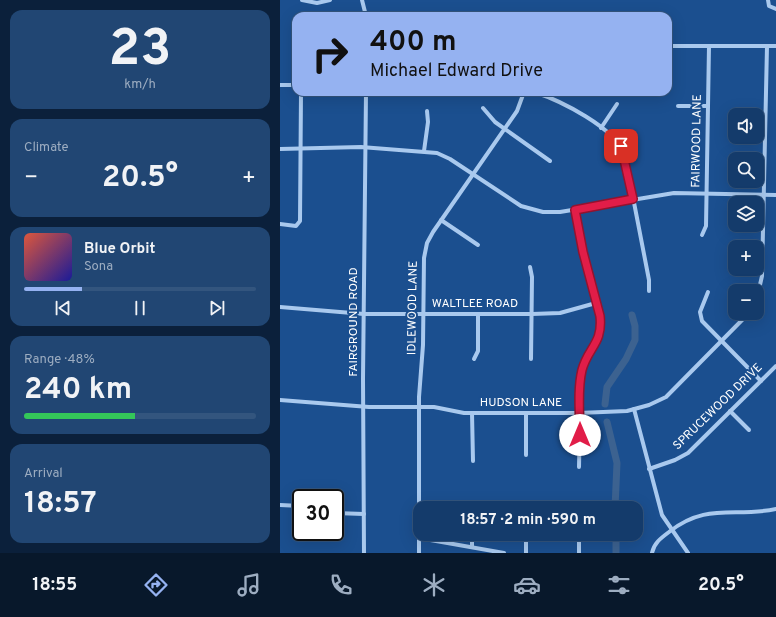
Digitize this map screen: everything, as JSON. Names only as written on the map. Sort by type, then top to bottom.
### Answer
[{"type":"street","points":[[302,0],[317,3],[330,0]]},
{"type":"street","points":[[362,0],[365,12]]},
{"type":"street","points":[[768,0],[770,8],[776,9]]},
{"type":"street","points":[[672,46],[776,46]]},
{"type":"street","name":"FAIRWOOD LANE","points":[[702,235],[705,228],[708,46]]},
{"type":"street","points":[[760,284],[762,276],[767,46]]},
{"type":"street","points":[[280,85],[292,85]]},
{"type":"street","points":[[280,224],[299,225],[300,221],[301,96]]},
{"type":"street","name":"FAIRGROUND ROAD","points":[[364,553],[366,96]]},
{"type":"street","name":"IDLEWOOD LANE","points":[[419,501],[419,407],[424,253],[430,238],[441,220],[517,111],[523,96]]},
{"type":"street","points":[[545,96],[561,102],[601,128],[617,140],[623,151],[649,280],[649,292]]},
{"type":"street","points":[[601,128],[617,104]]},
{"type":"street","points":[[678,106],[708,106]]},
{"type":"street","points":[[483,108],[491,119],[550,160]]},
{"type":"street","points":[[424,151],[428,122],[427,111]]},
{"type":"street","points":[[280,150],[366,147],[424,151],[443,155],[521,206],[543,212],[554,213],[674,193],[776,195]]},
{"type":"street","points":[[575,210],[583,252],[600,316],[601,330],[598,340],[581,372],[579,467]]},
{"type":"street","points":[[441,220],[478,246]]},
{"type":"street","points":[[530,267],[532,314],[531,359]]},
{"type":"street","points":[[708,292],[701,307],[701,318],[721,342],[761,381]]},
{"type":"street","name":"WALTLEE ROAD","points":[[280,307],[364,314],[532,314],[560,313],[596,303]]},
{"type":"street","points":[[474,359],[478,351],[478,314]]},
{"type":"street","name":"HUDSON LANE","points":[[280,400],[364,407],[434,407],[472,413],[617,413],[656,402],[666,397],[742,320]]},
{"type":"street","name":"SPRUCEWOOD DRIVE","points":[[649,469],[684,456],[776,366]]},
{"type":"street","points":[[634,409],[662,515],[688,553]]},
{"type":"street","points":[[730,411],[749,430]]},
{"type":"street","points":[[472,413],[473,462]]},
{"type":"street","points":[[526,413],[526,455]]},
{"type":"street","points":[[280,505],[292,506]]},
{"type":"street","points":[[652,553],[657,542],[671,530],[700,514],[776,509]]},
{"type":"street","points":[[344,513],[364,514]]},
{"type":"street","name":"IDLEWOOD LANE","points":[[418,553],[419,541]]},
{"type":"street","points":[[437,541],[504,553]]},
{"type":"street","points":[[472,541],[472,547]]},
{"type":"street","points":[[526,541],[526,553]]},
{"type":"street","points":[[579,541],[579,553]]},
{"type":"waterway","points":[[605,404],[607,387],[626,359],[635,340],[635,326],[632,315]]},
{"type":"waterway","points":[[607,422],[617,463],[615,501]]},
{"type":"waterway","points":[[616,541],[616,553]]},
{"type":"route","points":[[580,435],[581,372],[598,340],[601,327],[600,316],[583,252],[575,210],[633,199],[621,146]]}]
